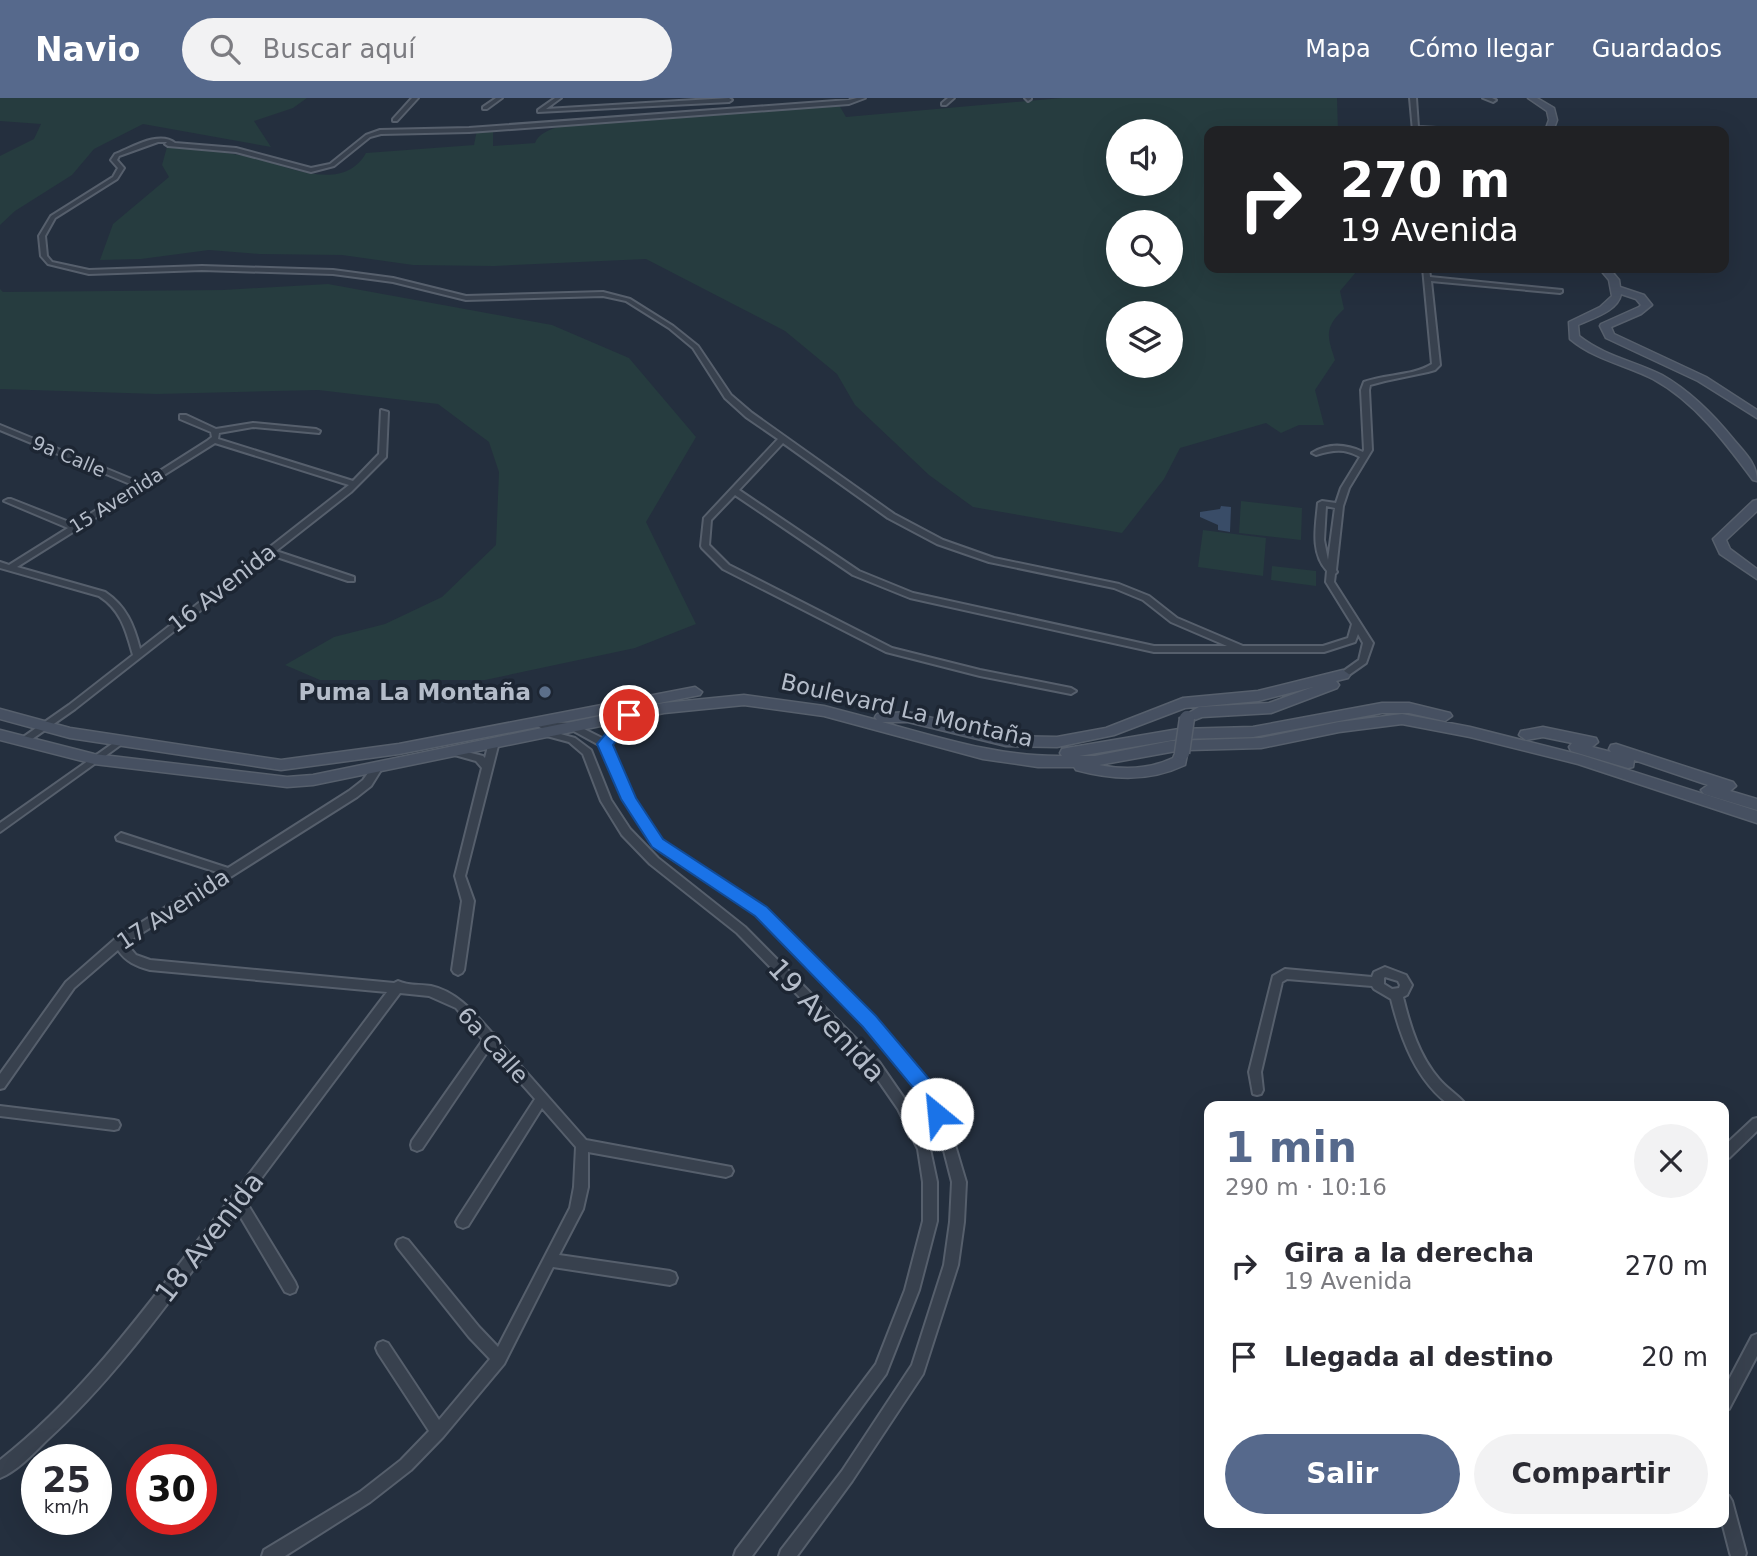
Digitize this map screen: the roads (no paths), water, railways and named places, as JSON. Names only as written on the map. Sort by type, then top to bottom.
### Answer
[{"type":"main road","points":[[1532,98],[1551,110],[1553,120],[1551,126]]},
{"type":"main road","points":[[1608,273],[1619,294]]},
{"type":"main road","points":[[1610,273],[1647,299],[1647,305]]},
{"type":"main road","points":[[1647,305],[1640,297],[1619,294],[1573,324],[1574,337],[1584,345],[1657,377],[1682,394],[1706,416],[1757,477]]},
{"type":"main road","points":[[1647,305],[1639,311],[1611,321],[1605,331],[1616,340],[1702,379],[1757,415]]},
{"type":"main road","points":[[1757,504],[1719,539],[1725,551],[1757,575]]},
{"type":"main road","points":[[881,717],[908,717],[1006,741],[1056,742],[1109,732],[1183,703],[1258,696],[1343,675]]},
{"type":"main road","points":[[1072,763],[1098,771],[1142,772],[1174,765],[1180,761],[1182,754],[1187,718],[1199,712],[1261,709],[1285,704],[1332,686],[1343,675]]},
{"type":"main road","name":"Boulevard La Montaña","points":[[0,735],[94,759],[287,782],[377,768],[445,746],[664,703],[702,697],[776,692],[1002,749],[1044,753],[1076,752],[1179,734],[1253,732],[1382,708],[1409,708],[1599,753],[1757,805]]},
{"type":"main road","name":"Boulevard La Montaña","points":[[702,697],[782,703],[983,754],[1038,762],[1072,763],[1171,747],[1261,743],[1384,719],[1427,723],[1544,750],[1632,775],[1757,817]]},
{"type":"main road","name":"Boulevard La Montaña","points":[[0,714],[41,728],[281,765],[494,742],[629,715],[664,703]]},
{"type":"main road","points":[[1526,735],[1543,732],[1616,748],[1757,795]]},
{"type":"main road","points":[[1544,750],[1565,762],[1757,827]]},
{"type":"main road","points":[[344,758],[375,761],[377,768]]},
{"type":"street","points":[[395,120],[415,98]]},
{"type":"street","points":[[485,108],[499,98]]},
{"type":"street","points":[[558,98],[540,111],[729,100]]},
{"type":"street","points":[[593,110],[609,98]]},
{"type":"street","points":[[651,106],[660,98]]},
{"type":"street","points":[[862,98],[849,102],[492,128],[380,132],[368,136],[332,165],[311,170],[236,150],[173,144],[141,146],[117,155],[114,160],[121,168],[115,178],[52,217],[41,236],[44,256],[50,263],[67,269],[111,273],[202,268],[258,272],[333,272],[393,280],[446,296],[466,298],[603,294],[619,297],[671,327],[696,347],[728,396],[782,440],[891,516],[940,542],[992,560],[1116,586],[1146,598],[1174,620],[1242,649]]},
{"type":"street","points":[[944,104],[951,98]]},
{"type":"street","points":[[1413,98],[1416,126]]},
{"type":"street","points":[[1343,675],[1363,661],[1368,643],[1330,582],[1339,506],[1345,488],[1368,450],[1367,384],[1390,375],[1428,371],[1436,365],[1426,273]]},
{"type":"street","points":[[1427,279],[1560,290]]},
{"type":"street","name":"16 Avenida","points":[[22,742],[354,484],[385,452],[384,412]]},
{"type":"street","points":[[183,417],[214,435],[354,484]]},
{"type":"street","points":[[214,435],[253,425],[316,431]]},
{"type":"street","name":"9a Calle","points":[[0,427],[139,485]]},
{"type":"street","name":"15 Avenida","points":[[5,566],[73,527],[214,435]]},
{"type":"street","points":[[782,440],[708,520],[705,546],[726,567],[890,650],[980,673],[1071,691]]},
{"type":"street","points":[[1316,453],[1331,447],[1342,447],[1365,457]]},
{"type":"street","points":[[734,489],[856,573],[910,595],[1154,649],[1324,649],[1352,640],[1355,625]]},
{"type":"street","points":[[8,501],[73,527]]},
{"type":"street","points":[[1333,572],[1322,558],[1319,548],[1322,503],[1339,506]]},
{"type":"street","points":[[269,551],[351,579]]},
{"type":"street","points":[[5,566],[102,594],[113,600],[128,622],[137,654]]},
{"type":"street","points":[[445,746],[541,725],[572,726],[605,744],[629,715]]},
{"type":"street","name":"19 Avenida","points":[[543,732],[572,740],[586,752],[606,801],[626,832],[654,861],[741,930],[875,1066],[902,1105],[924,1149],[930,1182],[930,1221],[912,1290],[881,1368],[742,1556]]},
{"type":"street","points":[[0,828],[119,742]]},
{"type":"street","points":[[458,970],[468,901],[460,876],[494,742]]},
{"type":"street","name":"19 Avenida","points":[[605,744],[629,799],[657,843],[761,912],[869,1021],[928,1092],[946,1135],[959,1182],[951,1265],[918,1369],[846,1476],[787,1556]]},
{"type":"street","points":[[445,746],[479,758],[488,768]]},
{"type":"street","name":"17 Avenida","points":[[0,1084],[70,985],[119,942],[304,823],[354,794],[367,783],[377,768]]},
{"type":"street","points":[[121,837],[229,872]]},
{"type":"street","name":"6a Calle","points":[[119,942],[126,955],[135,962],[150,965],[431,991],[460,1005],[582,1145]]},
{"type":"street","points":[[1381,973],[1399,975],[1405,982],[1405,989],[1396,994],[1381,990],[1376,982],[1381,973]]},
{"type":"street","points":[[1257,1090],[1255,1072],[1277,979],[1284,974],[1376,982]]},
{"type":"street","name":"18 Avenida","points":[[0,1470],[33,1446],[71,1410],[238,1200],[398,986]]},
{"type":"street","points":[[1396,994],[1412,1050],[1443,1091],[1455,1101]]},
{"type":"street","points":[[417,1145],[491,1038]]},
{"type":"street","points":[[463,1222],[541,1100]]},
{"type":"street","points":[[0,1111],[114,1125]]},
{"type":"street","points":[[1729,1149],[1757,1123]]},
{"type":"street","points":[[270,1556],[365,1497],[406,1465],[438,1432],[499,1359],[580,1198],[582,1145],[726,1171]]},
{"type":"street","points":[[238,1200],[290,1287]]},
{"type":"street","points":[[402,1244],[499,1359]]},
{"type":"street","points":[[550,1260],[670,1278]]},
{"type":"street","points":[[1729,1394],[1757,1341]]},
{"type":"street","points":[[383,1348],[438,1432]]},
{"type":"street","points":[[1729,1520],[1738,1553]]},
{"type":"water","points":[[1221,506],[1231,507],[1230,532],[1218,530],[1218,525],[1200,517],[1200,512],[1220,509]]},
{"type":"place","name":"Puma La Montaña","points":[[545,692]]}]
